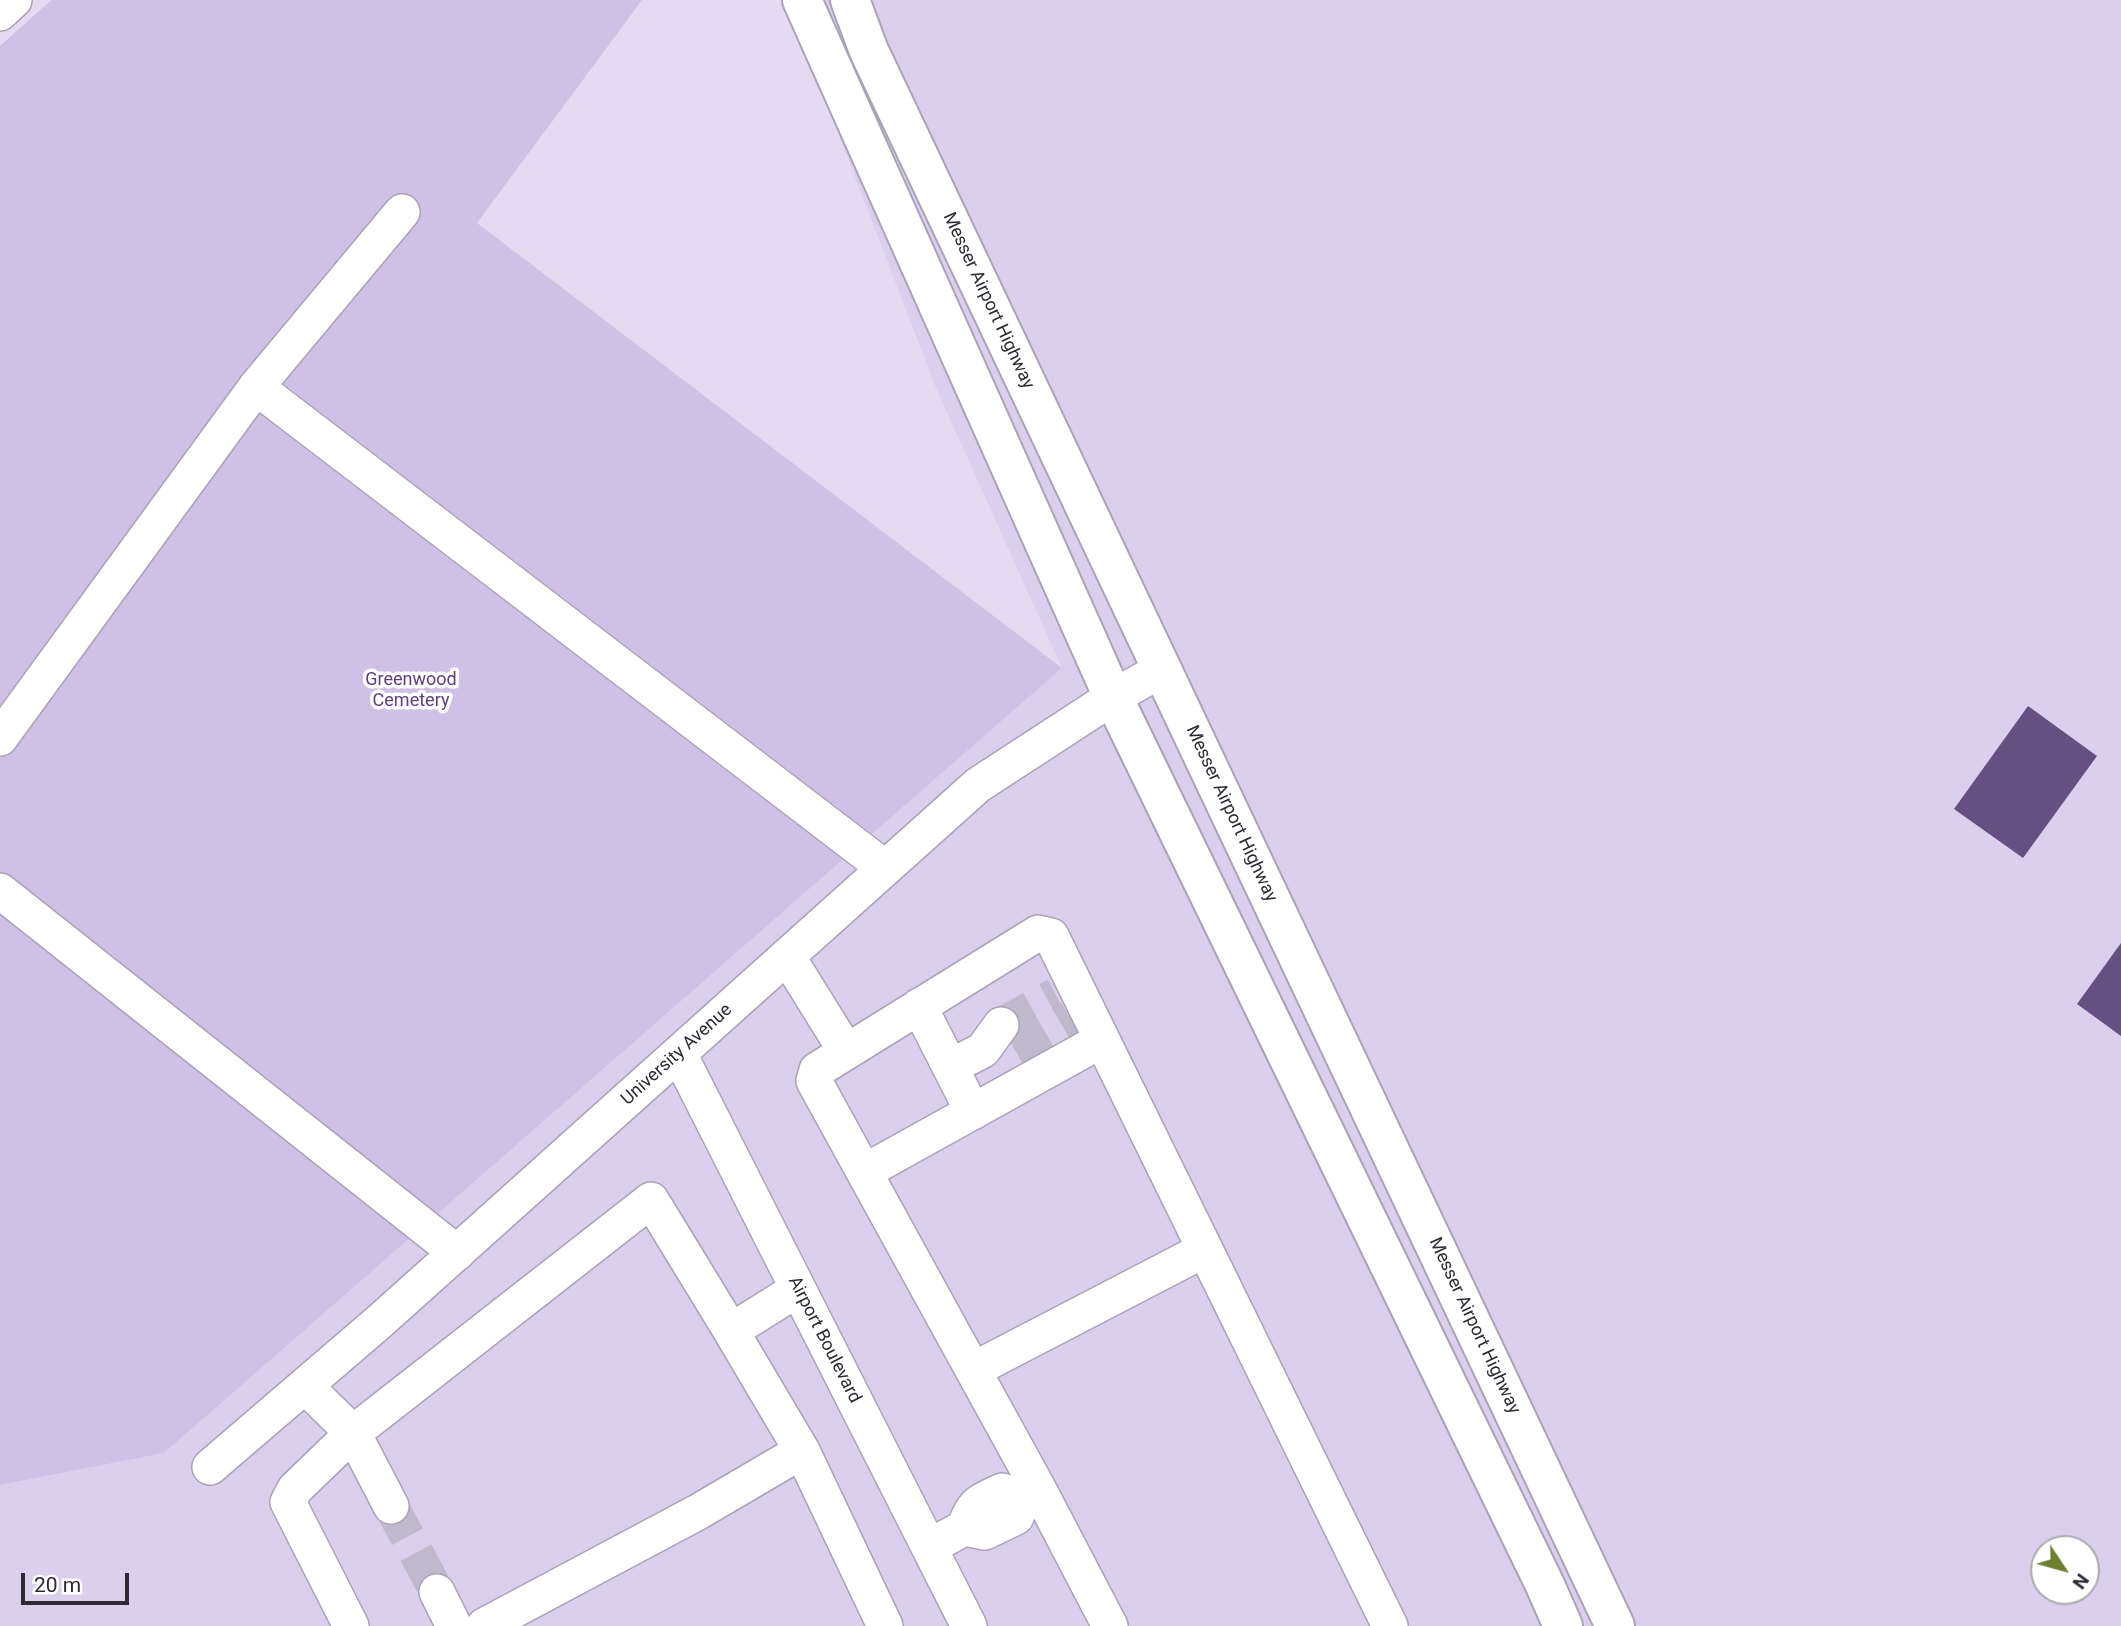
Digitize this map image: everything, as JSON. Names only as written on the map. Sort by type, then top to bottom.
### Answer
[{"type":"main road","points":[[802,0],[1113,698],[1563,1626]]},
{"type":"main road","name":"Messer Airport Highway","points":[[850,0],[869,51],[1615,1626]]},
{"type":"street","points":[[0,13],[13,0]]},
{"type":"street","points":[[0,738],[256,387],[402,212]]},
{"type":"street","points":[[256,387],[886,869]]},
{"type":"street","name":"University Avenue","points":[[210,1467],[457,1253],[978,785],[1163,669]]},
{"type":"street","points":[[0,891],[457,1253]]},
{"type":"street","points":[[1110,1626],[1032,1494],[974,1370],[814,1081],[817,1070],[1038,933],[1051,936],[1069,1002],[1102,1040],[1390,1626]]},
{"type":"street","points":[[787,956],[846,1051]]},
{"type":"street","points":[[919,1006],[973,1112]]},
{"type":"street","points":[[864,1172],[1102,1040]]},
{"type":"street","points":[[950,1067],[1000,1041]]},
{"type":"street","name":"Airport Boulevard","points":[[679,1054],[929,1547],[960,1623]]},
{"type":"street","points":[[351,1626],[288,1502],[295,1489],[353,1433],[651,1200],[802,1451],[885,1626]]},
{"type":"street","points":[[974,1370],[1204,1250]]},
{"type":"street","points":[[731,1331],[798,1289]]},
{"type":"street","points":[[305,1387],[353,1433],[391,1506]]},
{"type":"street","points":[[484,1626],[698,1512],[802,1451]]},
{"type":"street","points":[[929,1547],[964,1528],[985,1532],[1016,1517],[1032,1494]]},
{"type":"street","points":[[437,1592],[454,1626]]},
{"type":"shaded area","points":[[787,0],[2121,0],[2121,1626],[0,1626],[0,1485],[164,1453],[1062,668],[936,388]]},
{"type":"green space","name":"Greenwood Cemetery","points":[[51,0],[642,0],[477,223],[1062,668],[164,1453],[0,1485],[0,46]]},
{"type":"building","points":[[2028,706],[2097,756],[2023,858],[1954,809]]},
{"type":"building","points":[[2121,943],[2121,1036],[2077,1004]]},
{"type":"tunnel","points":[[1001,1025],[1056,995]]},
{"type":"tunnel","points":[[1015,1050],[1070,1018]]},
{"type":"tunnel","points":[[391,1506],[437,1592]]}]
